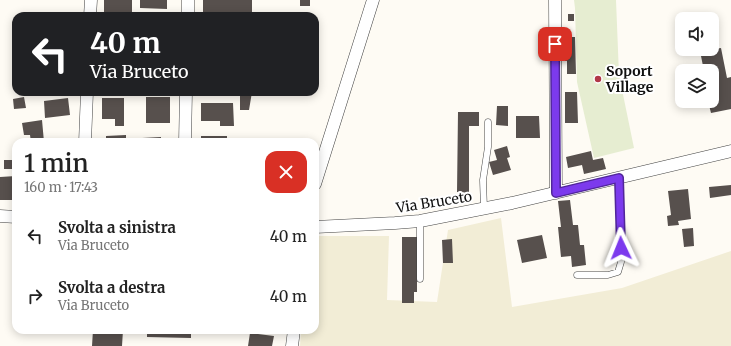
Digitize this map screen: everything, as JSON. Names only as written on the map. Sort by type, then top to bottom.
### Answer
[{"type":"street","points":[[90,12],[91,0]]},
{"type":"street","points":[[188,0],[188,12]]},
{"type":"street","points":[[319,171],[373,0]]},
{"type":"street","points":[[555,0],[556,193]]},
{"type":"street","points":[[85,138],[87,96]]},
{"type":"street","points":[[185,138],[186,96]]},
{"type":"street","name":"Via Bruceto","points":[[319,227],[420,221],[512,204],[731,151]]},
{"type":"street","points":[[0,216],[12,217]]},
{"type":"street","points":[[292,346],[294,334]]},
{"type":"lane","points":[[484,209],[483,180],[488,147],[488,122]]},
{"type":"lane","points":[[577,275],[608,275],[618,272],[621,262],[619,178]]},
{"type":"lane","points":[[420,221],[420,279]]},
{"type":"shaded area","points":[[501,218],[512,307],[622,288],[731,251],[731,346],[300,346],[301,334],[319,334],[319,236],[389,236],[387,300],[437,302],[448,230]]},
{"type":"green space","name":"Soport Village","points":[[574,0],[616,0],[619,75],[634,148],[594,158],[577,82]]},
{"type":"building","points":[[104,0],[132,0],[132,12],[104,12]]},
{"type":"building","points":[[140,0],[167,0],[167,9],[140,8]]},
{"type":"building","points":[[203,0],[252,0],[252,12],[203,12]]},
{"type":"building","points":[[300,0],[310,0],[310,6],[300,6]]},
{"type":"building","points":[[568,14],[574,14],[574,21],[568,21]]},
{"type":"building","points":[[567,37],[575,37],[576,74],[567,74],[565,50],[567,50]]},
{"type":"building","points":[[719,48],[721,48],[727,78],[731,77],[731,109],[711,113],[710,108],[719,108],[719,64],[703,64],[701,56],[719,56]]},
{"type":"building","points":[[565,92],[577,92],[578,123],[565,123]]},
{"type":"building","points":[[240,96],[251,96],[249,110],[240,110]]},
{"type":"building","points":[[24,97],[26,108],[14,109],[13,99]]},
{"type":"building","points":[[146,97],[170,97],[170,123],[146,123]]},
{"type":"building","points":[[68,98],[70,115],[45,118],[44,101]]},
{"type":"building","points":[[102,98],[124,98],[124,126],[115,126],[115,119],[102,119]]},
{"type":"building","points":[[201,103],[233,103],[234,126],[220,126],[220,121],[201,121]]},
{"type":"building","points":[[497,106],[508,106],[508,126],[496,125]]},
{"type":"building","points":[[458,112],[479,112],[479,126],[469,126],[469,193],[457,192]]},
{"type":"building","points":[[516,116],[539,116],[540,138],[516,138]]},
{"type":"building","points":[[42,120],[44,138],[30,138],[30,135],[24,135],[22,123]]},
{"type":"building","points":[[126,135],[126,138],[106,138],[106,136]]},
{"type":"building","points":[[201,136],[227,136],[227,138],[201,138]]},
{"type":"building","points":[[507,146],[510,157],[507,158],[511,170],[493,175],[489,162],[497,160],[494,150]]},
{"type":"building","points":[[591,151],[593,160],[603,158],[606,169],[584,174],[582,165],[568,168],[566,157]]},
{"type":"building","points":[[4,160],[12,160],[12,169],[4,169]]},
{"type":"building","points":[[12,176],[12,200],[0,200],[0,177]]},
{"type":"building","points":[[731,185],[731,195],[710,198],[709,187]]},
{"type":"building","points":[[688,189],[691,219],[678,221],[679,225],[668,226],[667,216],[671,215],[668,191]]},
{"type":"building","points":[[570,200],[573,225],[578,225],[580,245],[584,245],[586,265],[572,267],[571,256],[561,257],[558,227],[561,227],[558,201]]},
{"type":"building","points":[[693,228],[694,246],[684,247],[682,229]]},
{"type":"building","points":[[542,235],[547,258],[522,263],[517,240]]},
{"type":"building","points":[[402,237],[417,237],[417,292],[414,292],[414,303],[402,303]]},
{"type":"building","points":[[452,239],[453,263],[443,263],[442,240]]},
{"type":"building","points":[[93,334],[123,334],[122,346],[92,346]]},
{"type":"building","points":[[147,334],[191,334],[191,338],[147,337]]},
{"type":"building","points":[[250,334],[274,336],[272,346],[248,346]]},
{"type":"place","name":"Soport Village","points":[[598,79]]},
{"type":"route","points":[[555,44],[556,193],[619,178],[621,248]]}]
